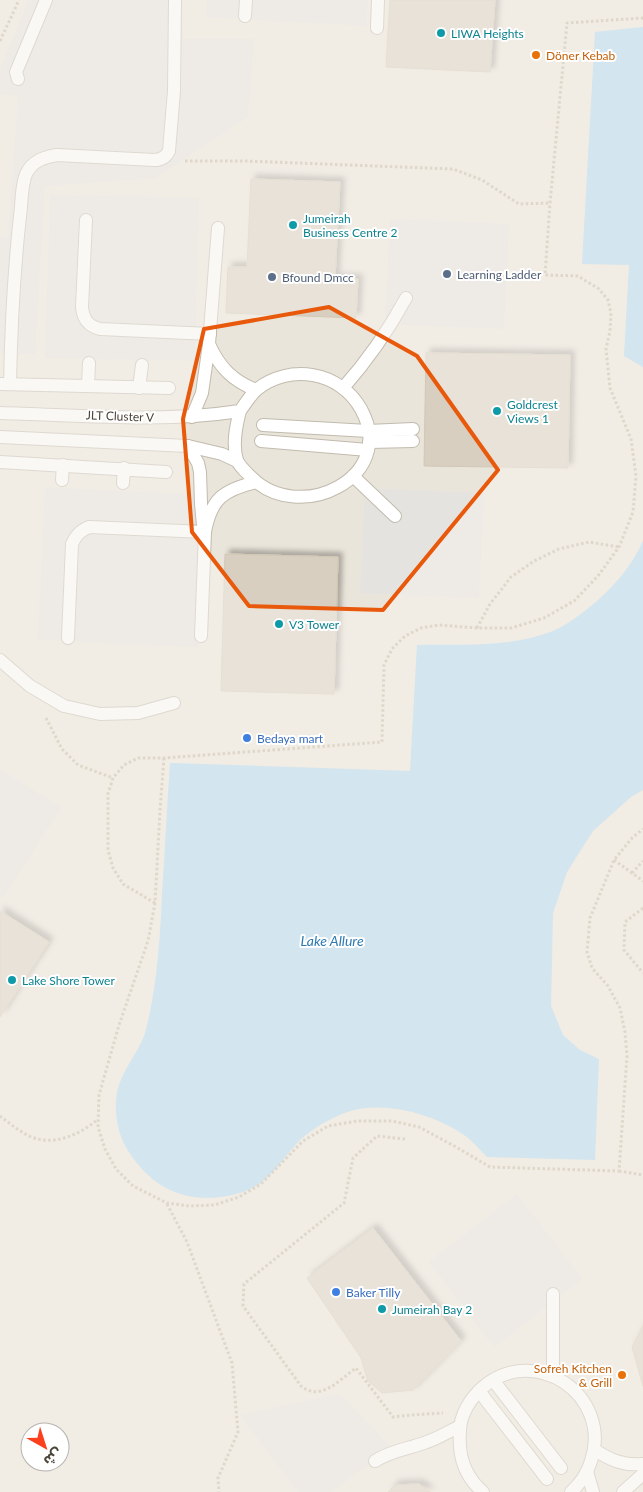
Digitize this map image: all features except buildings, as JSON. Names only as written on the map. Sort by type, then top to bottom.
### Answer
[{"type":"lane","points":[[18,79],[16,72],[46,0]]},
{"type":"lane","points":[[169,388],[5,384],[11,336],[18,238],[26,174],[34,164],[44,157],[159,160],[167,155],[169,151],[174,91],[175,0]]},
{"type":"lane","points":[[245,16],[246,0]]},
{"type":"lane","points":[[377,28],[378,0]]},
{"type":"lane","points":[[86,220],[82,315],[86,322],[92,327],[100,329],[209,339]]},
{"type":"lane","points":[[192,417],[202,393],[209,339],[218,228]]},
{"type":"lane","points":[[344,388],[378,345],[406,298]]},
{"type":"lane","points":[[209,339],[213,354],[226,372],[245,386],[256,390]]},
{"type":"lane","points":[[88,386],[90,363]]},
{"type":"lane","points":[[139,388],[142,364]]},
{"type":"lane","points":[[0,437],[188,446],[222,454],[237,461],[256,482],[274,493],[302,497],[317,496],[336,489],[354,476],[364,462],[368,441],[364,415],[356,400],[344,388],[328,378],[309,374],[290,374],[272,380],[256,390],[240,411],[235,443],[237,461]]},
{"type":"lane","name":"JLT Cluster V","points":[[0,412],[192,417],[240,411]]},
{"type":"lane","points":[[263,425],[368,441]]},
{"type":"lane","points":[[261,441],[368,441],[413,435]]},
{"type":"lane","points":[[188,446],[198,463],[200,472],[204,532],[202,636]]},
{"type":"lane","points":[[0,462],[166,472]]},
{"type":"lane","points":[[62,480],[63,465]]},
{"type":"lane","points":[[123,483],[124,468]]},
{"type":"lane","points":[[354,476],[395,516]]},
{"type":"lane","points":[[204,532],[213,505],[222,496],[233,489],[256,482]]},
{"type":"lane","points":[[68,638],[72,544],[75,536],[81,530],[89,527],[204,532]]},
{"type":"lane","points":[[0,660],[30,686],[64,706],[100,714],[119,714],[138,713],[174,703]]},
{"type":"lane","points":[[553,1294],[553,1376]]},
{"type":"lane","points":[[483,1492],[476,1486],[464,1468],[459,1447],[462,1420],[470,1402],[479,1391],[493,1380],[522,1371],[538,1372],[553,1376],[569,1385],[582,1398],[591,1414],[596,1431],[595,1450],[587,1472],[577,1487],[570,1492]]},
{"type":"lane","points":[[493,1380],[561,1468]]},
{"type":"lane","points":[[479,1391],[546,1479]]},
{"type":"lane","points":[[375,1461],[395,1451],[424,1443],[443,1435],[462,1420]]},
{"type":"lane","points":[[595,1450],[607,1458],[620,1463],[643,1464]]},
{"type":"lane","points":[[587,1472],[593,1492]]},
{"type":"lane","points":[[622,1492],[643,1474]]},
{"type":"path","points":[[0,40],[19,0]]},
{"type":"path","points":[[155,903],[123,884],[113,868],[108,850],[108,794],[113,778],[124,765],[138,758],[164,758],[382,742],[384,665],[392,649],[405,636],[421,628],[439,625],[511,628],[544,618],[574,601],[598,576],[619,547],[633,512],[636,476],[631,440],[610,388],[606,349],[610,331],[611,312],[608,300],[599,289],[578,276],[545,275],[567,23],[643,18]]},
{"type":"path","points":[[159,160],[245,161],[453,169],[482,180],[519,204],[550,202]]},
{"type":"path","points":[[477,628],[490,604],[511,577],[534,561],[559,549],[589,542],[619,547]]},
{"type":"path","points":[[45,716],[62,749],[78,765],[113,778]]},
{"type":"path","points":[[164,758],[155,903],[148,941],[107,1064],[99,1095],[98,1127],[105,1149],[116,1169],[133,1186],[167,1203],[189,1206],[214,1205],[239,1197],[262,1184],[303,1141],[328,1126],[357,1121],[392,1121],[419,1127],[490,1167],[619,1171],[643,1174]]},
{"type":"path","points":[[619,1171],[627,1056],[625,1032],[620,1008],[608,986],[592,968],[587,952],[590,918],[614,860],[632,838],[643,829]]},
{"type":"path","points":[[614,860],[643,881]]},
{"type":"path","points":[[632,873],[643,861]]},
{"type":"path","points":[[643,908],[625,922],[624,950],[643,973]]},
{"type":"path","points":[[0,1116],[30,1136],[48,1140],[70,1137],[87,1129],[98,1120]]},
{"type":"path","points":[[405,1139],[377,1136],[353,1158],[344,1202],[244,1284],[243,1306],[301,1386],[307,1391],[322,1392],[356,1368],[393,1417],[428,1413],[462,1420]]},
{"type":"path","points":[[167,1203],[187,1242],[232,1363],[238,1432],[218,1478],[219,1492]]},
{"type":"highlighted area","points":[[329,307],[417,356],[498,470],[383,610],[249,606],[192,532],[183,419],[204,329]]},
{"type":"shaded area","points":[[0,0],[643,0],[643,1492],[0,1492]]},
{"type":"shaded area","points":[[29,0],[179,0],[178,39],[254,39],[248,117],[155,178],[45,186],[35,354],[0,353],[0,238],[8,238],[18,96],[0,94],[0,69]]},
{"type":"shaded area","points":[[207,0],[368,0],[366,26],[206,17]]},
{"type":"shaded area","points":[[50,195],[199,198],[195,361],[45,358]]},
{"type":"shaded area","name":"Learning Ladder","points":[[390,219],[509,224],[504,329],[385,324]]},
{"type":"shaded area","points":[[45,487],[197,495],[198,647],[38,640]]},
{"type":"shaded area","points":[[365,488],[484,493],[479,598],[360,593]]},
{"type":"shaded area","points":[[0,769],[61,808],[3,897],[0,895]]},
{"type":"shaded area","points":[[517,1194],[582,1279],[494,1347],[429,1262]]},
{"type":"shaded area","points":[[340,1394],[391,1447],[331,1492],[298,1492],[240,1415]]},
{"type":"water","points":[[643,27],[643,367],[624,356],[629,265],[582,264],[595,32]]},
{"type":"water","name":"Lake Allure","points":[[643,541],[643,790],[631,797],[593,831],[567,872],[553,913],[551,1006],[563,1035],[580,1050],[599,1059],[595,1160],[487,1157],[467,1137],[432,1118],[392,1108],[366,1108],[339,1115],[314,1129],[300,1140],[267,1178],[244,1192],[213,1198],[199,1198],[174,1192],[152,1178],[133,1158],[124,1143],[119,1130],[116,1105],[122,1078],[145,1033],[155,982],[159,947],[170,763],[410,771],[417,645],[503,643],[553,631],[576,618],[604,594],[629,566]]},
{"type":"place","name":"LIWA Heights","points":[[441,33]]},
{"type":"place","name":"Döner Kebab","points":[[536,55]]},
{"type":"place","name":"Jumeirah Business Centre 2","points":[[293,225]]},
{"type":"place","name":"Learning Ladder","points":[[447,274]]},
{"type":"place","name":"Bfound Dmcc","points":[[272,277]]},
{"type":"place","name":"Goldcrest Views 1","points":[[497,411]]},
{"type":"place","name":"V3 Tower","points":[[279,624]]},
{"type":"place","name":"Bedaya mart","points":[[247,738]]},
{"type":"place","name":"Lake Shore Tower","points":[[12,980]]},
{"type":"place","name":"Baker Tilly","points":[[336,1292]]},
{"type":"place","name":"Jumeirah Bay 2","points":[[382,1309]]},
{"type":"place","name":"Sofreh Kitchen & Grill","points":[[622,1375]]}]
